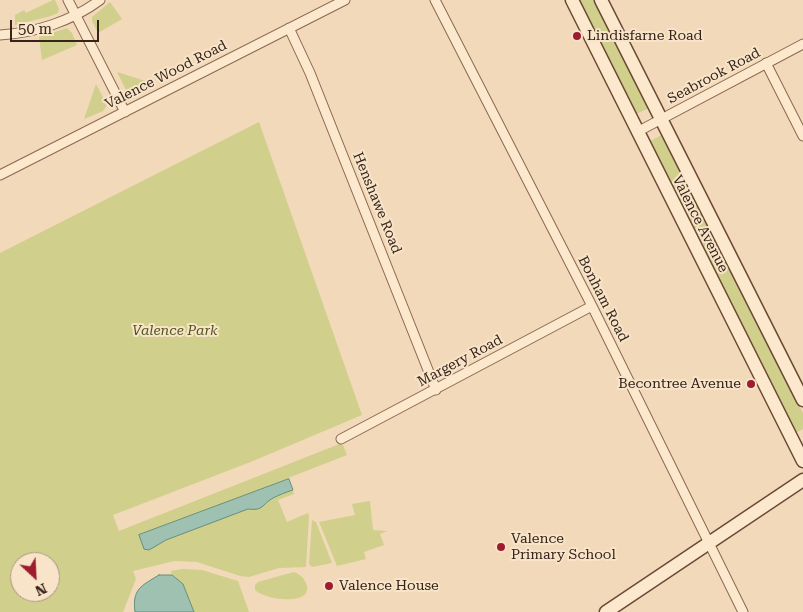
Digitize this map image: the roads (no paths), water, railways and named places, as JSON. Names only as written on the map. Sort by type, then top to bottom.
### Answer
[{"type":"street","points":[[68,0],[125,112]]},
{"type":"street","points":[[0,35],[32,31],[54,24],[75,15],[100,0]]},
{"type":"street","name":"Valence Wood Road","points":[[0,175],[345,0]]},
{"type":"street","name":"Bonham Road","points":[[435,0],[592,306],[742,612]]},
{"type":"street","name":"Valence Avenue","points":[[572,0],[803,461]]},
{"type":"street","name":"Valence Avenue","points":[[601,0],[803,400]]},
{"type":"street","name":"Henshawe Road","points":[[289,28],[310,73],[436,390]]},
{"type":"street","name":"Seabrook Road","points":[[637,132],[803,44]]},
{"type":"street","points":[[766,63],[803,136]]},
{"type":"street","name":"Margery Road","points":[[341,440],[592,306]]},
{"type":"street","points":[[606,612],[803,480]]},
{"type":"place","name":"Lindisfarne Road","points":[[577,36]]},
{"type":"place","name":"Becontree Avenue","points":[[751,384]]},
{"type":"place","name":"Valence Primary School","points":[[501,547]]},
{"type":"place","name":"Valence House","points":[[329,586]]},
{"type":"park label","name":"Valence Park","points":[[175,331]]}]
